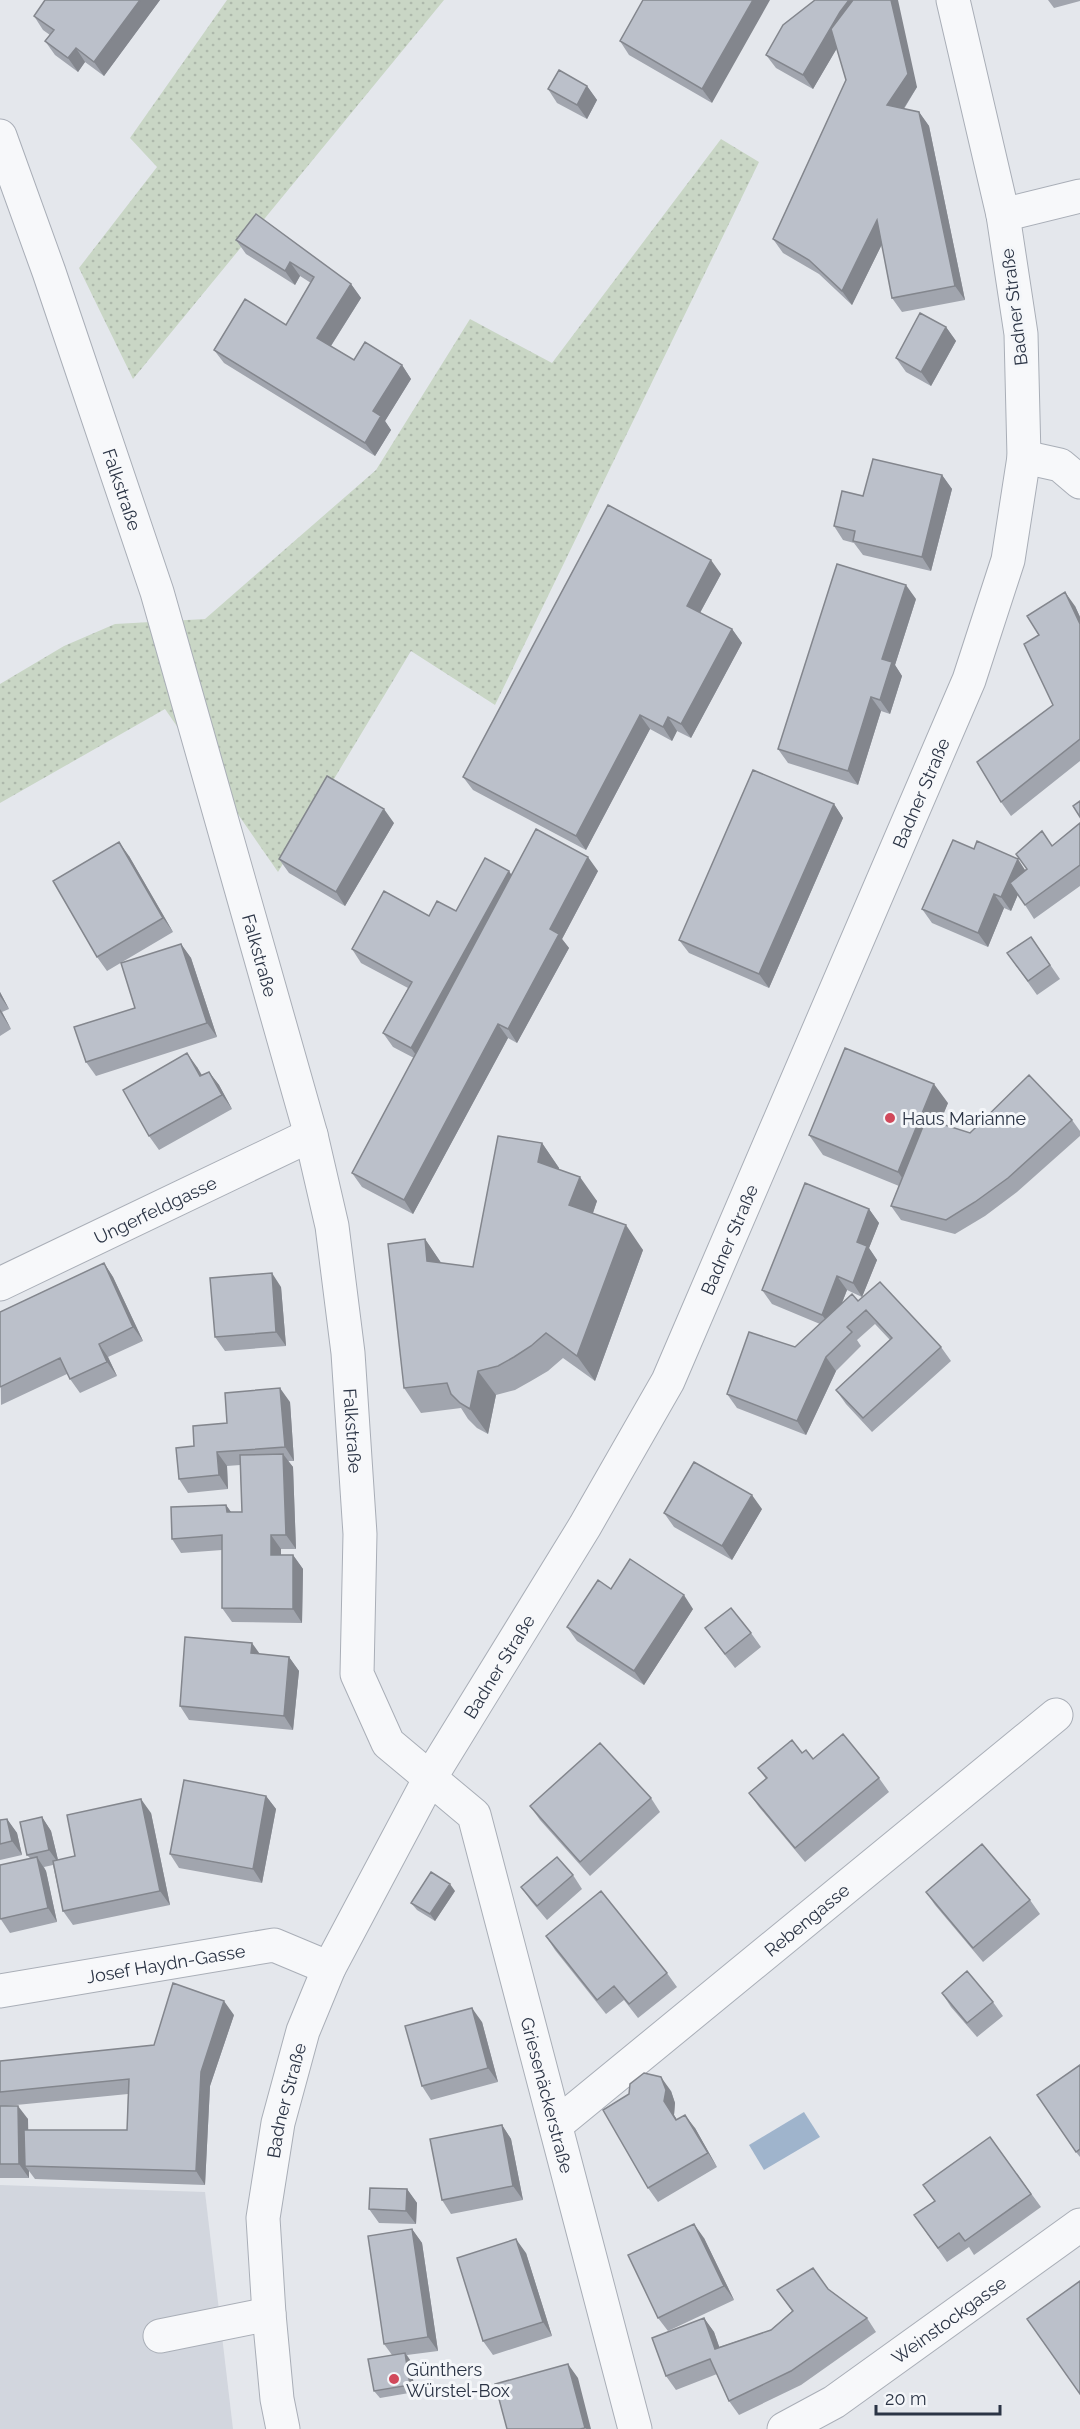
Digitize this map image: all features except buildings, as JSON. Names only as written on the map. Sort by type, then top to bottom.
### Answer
[{"type":"street","name":"Badner Straße","points":[[283,2429],[277,2399],[263,2218],[278,2123],[303,2031],[329,1968],[430,1778],[585,1526],[668,1382],[969,680],[1008,560],[1024,458],[1021,334],[1003,215],[953,0]]},
{"type":"street","name":"Falkstraße","points":[[2,144],[49,272],[157,592],[311,1136],[332,1226],[348,1353],[360,1534],[357,1674],[388,1743],[430,1778]]},
{"type":"street","points":[[1003,215],[1080,196]]},
{"type":"street","points":[[1024,458],[1060,465],[1080,482]]},
{"type":"street","name":"Ungerfeldgasse","points":[[0,1284],[311,1136]]},
{"type":"street","name":"Rebengasse","points":[[556,2125],[1056,1715]]},
{"type":"street","name":"Griesenäckerstraße","points":[[430,1778],[474,1815],[635,2429]]},
{"type":"street","name":"Josef Haydn-Gasse","points":[[0,1991],[274,1945],[329,1968]]},
{"type":"street","name":"Weinstockgasse","points":[[784,2429],[834,2402],[1080,2225]]},
{"type":"street","points":[[160,2336],[269,2314]]},
{"type":"shaded area","points":[[0,2185],[205,2192],[233,2429],[0,2429]]},
{"type":"green space","points":[[227,0],[444,0],[133,379],[79,268],[157,167],[130,138]]},
{"type":"green space","points":[[721,139],[759,162],[495,705],[411,651],[278,872],[165,709],[0,803],[0,684],[64,646],[115,624],[205,619],[376,470],[470,319],[552,363]]},
{"type":"water","points":[[804,2112],[820,2137],[764,2170],[749,2145]]},
{"type":"place","name":"Haus Marianne","points":[[890,1118]]},
{"type":"place","name":"Günthers Würstel-Box","points":[[394,2379]]}]
